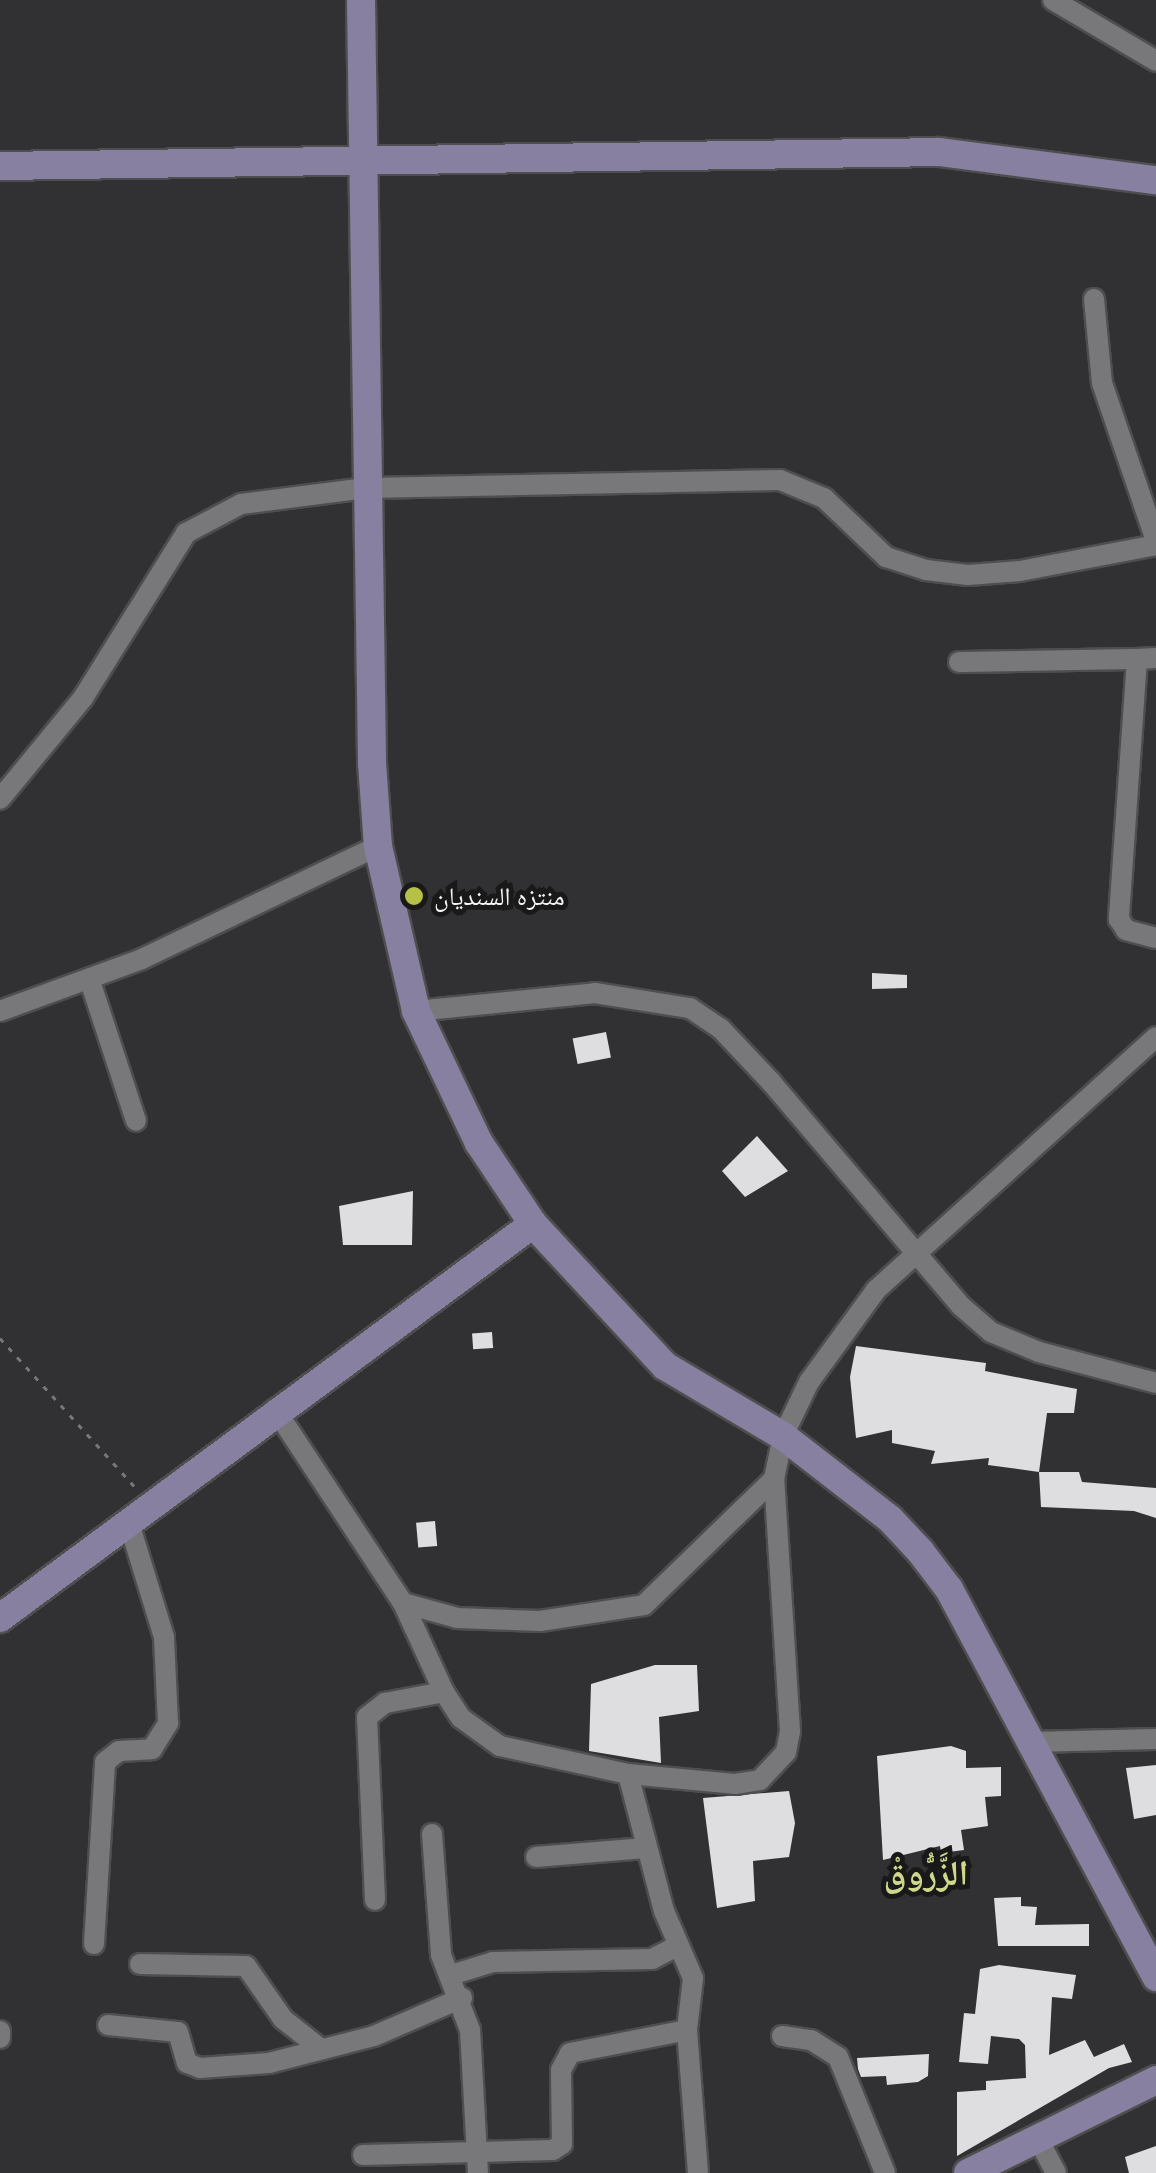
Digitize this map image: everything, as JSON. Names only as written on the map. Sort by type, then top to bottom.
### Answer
[{"type":"street","points":[[361,0],[366,163],[366,488],[378,846],[416,1011],[479,1144],[532,1224],[665,1366],[783,1436],[879,1510],[920,1551],[949,1589],[1156,1978]]},
{"type":"street","points":[[1053,0],[1156,61]]},
{"type":"street","points":[[0,166],[940,152],[1156,180]]},
{"type":"street","points":[[0,800],[84,698],[186,534],[241,504],[366,488],[796,482],[824,498],[886,557],[968,576],[1156,543],[1102,383],[1094,298]]},
{"type":"street","points":[[959,662],[1147,659],[1119,919],[1126,930],[1156,938]]},
{"type":"street","points":[[0,1011],[90,981],[378,846]]},
{"type":"street","points":[[90,981],[136,1121]]},
{"type":"street","points":[[416,1011],[595,993],[690,1008],[721,1029],[771,1082],[914,1251],[991,1332],[1039,1352],[1156,1383]]},
{"type":"street","points":[[275,1409],[404,1602],[444,1692],[462,1718],[500,1746],[628,1774],[735,1784],[760,1780],[786,1752],[790,1731],[774,1479],[783,1436],[845,1329],[914,1251],[1156,1036]]},
{"type":"street","points":[[0,1618],[275,1409],[532,1224]]},
{"type":"street","points":[[404,1602],[457,1618],[540,1622],[626,1613],[664,1592],[774,1479]]},
{"type":"street","points":[[94,1944],[105,1762],[119,1752],[152,1750],[168,1723],[164,1638],[129,1523]]},
{"type":"street","points":[[375,1900],[367,1717],[385,1704],[444,1692]]},
{"type":"street","points":[[1030,1742],[1156,1739]]},
{"type":"street","points":[[628,1774],[645,1848],[693,1978],[687,2030],[698,2173]]},
{"type":"street","points":[[432,1834],[441,1955],[462,1998],[478,2164]]},
{"type":"street","points":[[536,1856],[645,1848]]},
{"type":"street","points":[[451,1975],[493,1962],[652,1959],[679,1946]]},
{"type":"street","points":[[140,1964],[246,1966],[283,2019],[321,2048]]},
{"type":"street","points":[[108,2025],[178,2032],[187,2062],[200,2068],[269,2063],[408,2025],[462,1998]]},
{"type":"street","points":[[363,2155],[478,2164],[559,2147],[561,2070],[570,2054],[687,2030]]},
{"type":"street","points":[[782,2036],[810,2040],[838,2058],[885,2173]]},
{"type":"street","points":[[968,2173],[1156,2080]]},
{"type":"street","points":[[1038,2139],[1056,2173]]},
{"type":"path","points":[[0,1338],[150,1504]]},
{"type":"building","points":[[872,973],[907,975],[907,988],[872,989]]},
{"type":"building","points":[[606,1032],[611,1058],[578,1064],[573,1038]]},
{"type":"building","points":[[757,1136],[788,1171],[745,1197],[722,1171]]},
{"type":"building","points":[[413,1191],[412,1245],[343,1245],[339,1206]]},
{"type":"building","points":[[492,1332],[493,1348],[473,1349],[472,1333]]},
{"type":"building","points":[[856,1346],[986,1363],[985,1371],[1077,1389],[1074,1413],[1047,1413],[1039,1472],[988,1465],[989,1458],[931,1464],[935,1451],[892,1443],[892,1430],[856,1438],[850,1377]]},
{"type":"building","points":[[1039,1472],[1079,1472],[1082,1482],[1156,1488],[1156,1518],[1134,1511],[1041,1507]]},
{"type":"building","points":[[435,1521],[437,1546],[418,1548],[416,1523]]},
{"type":"building","points":[[655,1665],[697,1665],[699,1711],[659,1717],[661,1763],[589,1751],[591,1684]]},
{"type":"building","points":[[951,1746],[966,1751],[966,1768],[1001,1767],[1001,1796],[985,1797],[988,1826],[961,1830],[964,1850],[941,1853],[940,1846],[883,1860],[877,1756]]},
{"type":"building","points":[[1156,1765],[1156,1815],[1134,1819],[1126,1768]]},
{"type":"building","points":[[789,1791],[795,1823],[789,1857],[753,1861],[755,1901],[717,1908],[703,1798]]},
{"type":"building","points":[[1021,1897],[1021,1906],[1037,1907],[1035,1925],[1089,1924],[1089,1946],[998,1946],[994,1898]]},
{"type":"building","points":[[999,1965],[1076,1975],[1072,1999],[1052,1997],[1049,2055],[1085,2040],[1094,2057],[1124,2044],[1132,2062],[1109,2068],[957,2156],[957,2092],[986,2090],[986,2081],[1026,2078],[1025,2045],[1019,2039],[991,2036],[988,2064],[959,2062],[964,2013],[975,2014],[980,1969]]},
{"type":"building","points":[[929,2054],[928,2076],[918,2082],[887,2085],[886,2076],[861,2077],[858,2069],[857,2058]]},
{"type":"building","points":[[1156,2146],[1156,2173],[1129,2173],[1125,2157]]},
{"type":"place","name":"منتزه السنديان","points":[[414,896]]},
{"type":"district","name":"الزَّرُّوقْ","points":[[926,1873]]}]
